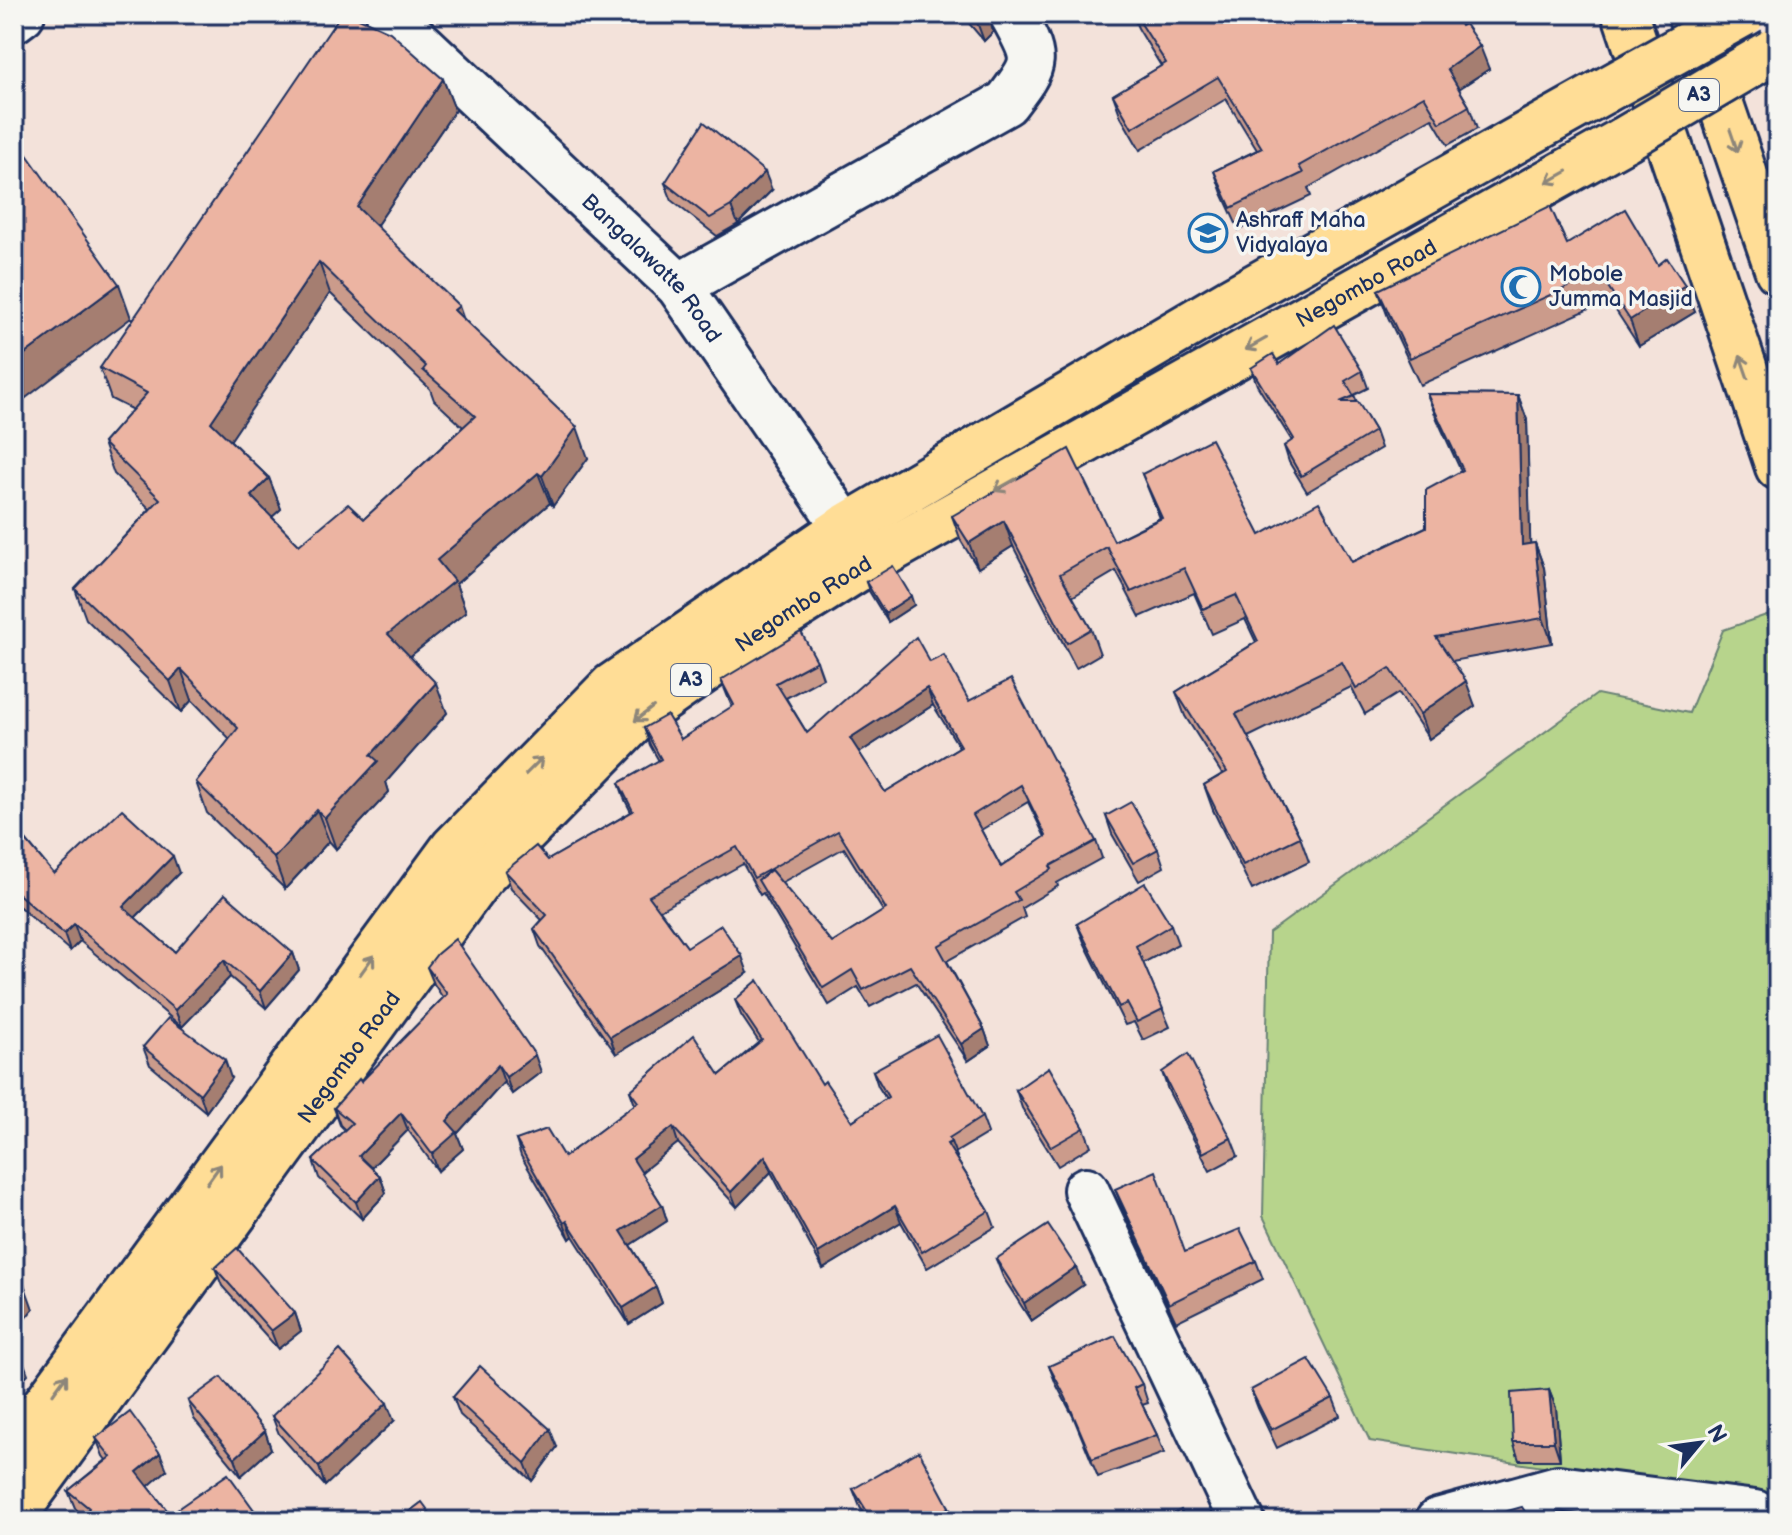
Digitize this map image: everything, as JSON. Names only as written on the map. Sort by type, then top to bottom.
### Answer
[{"type":"highway","points":[[1625,14],[1778,467]]},
{"type":"highway","points":[[1690,14],[1778,271]]},
{"type":"highway","name":"Negombo Road","points":[[14,1447],[453,848],[612,686],[845,527],[1233,299],[1743,14]]},
{"type":"highway","name":"Negombo Road","points":[[14,1516],[481,877],[638,717],[775,621],[864,565],[1625,139],[1776,50]]},
{"type":"street","points":[[14,20],[22,14]]},
{"type":"street","name":"Bangalawatte Road","points":[[389,14],[679,286],[845,527],[864,565]]},
{"type":"street","points":[[679,286],[1006,103],[1030,71],[1030,46],[1012,14]]},
{"type":"street","points":[[1086,1190],[1242,1521]]},
{"type":"street","points":[[1438,1521],[1558,1488],[1755,1513],[1759,1521]]},
{"type":"green space","points":[[1778,611],[1778,1502],[1370,1441],[1263,1216],[1269,933],[1597,694],[1689,713],[1723,630]]},
{"type":"building","points":[[341,14],[350,14],[390,32],[443,79],[357,207],[459,306],[454,310],[577,427],[542,476],[538,473],[437,560],[454,581],[388,634],[436,683],[371,755],[378,761],[325,818],[317,810],[274,858],[196,782],[238,728],[181,669],[170,681],[75,589],[160,499],[103,443],[147,393],[100,368]],"holes":[[[319,262],[426,366],[423,370],[475,416],[364,519],[348,504],[299,545],[251,496],[269,478],[211,422]]]},
{"type":"building","points":[[970,14],[987,14],[977,22]]},
{"type":"building","points":[[1135,14],[1455,14],[1461,26],[1465,24],[1480,46],[1447,69],[1469,106],[1440,123],[1424,96],[1299,166],[1303,173],[1231,208],[1214,171],[1262,148],[1218,77],[1132,128],[1113,95],[1166,63]]},
{"type":"building","points":[[704,122],[765,172],[731,206],[710,218],[665,183]]},
{"type":"building","points":[[18,142],[119,284],[14,362],[14,146]]},
{"type":"building","points":[[1550,206],[1567,244],[1625,209],[1658,265],[1667,258],[1685,285],[1630,320],[1599,273],[1410,358],[1378,290]]},
{"type":"building","points":[[1334,325],[1362,371],[1345,381],[1354,396],[1340,402],[1358,402],[1375,431],[1301,476],[1284,446],[1294,439],[1251,368],[1273,354],[1279,364]]},
{"type":"building","points":[[1427,394],[1518,395],[1522,545],[1535,543],[1543,618],[1436,637],[1466,681],[1420,714],[1390,668],[1356,689],[1342,662],[1236,714],[1300,837],[1243,865],[1204,785],[1227,772],[1176,692],[1258,641],[1236,595],[1203,609],[1184,568],[1131,592],[1107,547],[1060,574],[1091,629],[1067,643],[1004,521],[969,543],[952,516],[1069,449],[1114,541],[1162,518],[1142,474],[1211,439],[1260,535],[1319,502],[1352,562],[1426,527],[1426,490],[1463,470]]},
{"type":"building","points":[[893,566],[911,596],[885,613],[866,582]]},
{"type":"building","points":[[801,632],[817,661],[776,683],[807,733],[916,637],[930,662],[944,655],[969,701],[1011,679],[1096,841],[1050,866],[1052,869],[1014,892],[1019,900],[938,946],[984,1029],[961,1044],[910,966],[863,990],[852,970],[823,988],[758,880],[771,870],[832,943],[886,909],[838,831],[754,878],[737,847],[649,896],[687,947],[721,925],[742,956],[610,1037],[534,929],[547,915],[505,871],[536,846],[548,860],[633,811],[619,783],[661,759],[644,728],[667,715],[681,739],[734,705],[721,680]],"holes":[[[927,688],[961,746],[885,792],[850,738]],[[1021,785],[1046,836],[1001,867],[973,815]]]},
{"type":"building","points":[[1131,802],[1158,849],[1133,863],[1106,816]]},
{"type":"building","points":[[122,809],[173,856],[123,907],[175,952],[225,894],[293,953],[260,991],[224,960],[175,1010],[74,924],[64,934],[14,890],[14,826],[54,874]]},
{"type":"building","points":[[1145,883],[1171,925],[1136,946],[1163,1009],[1137,1022],[1127,1003],[1119,1007],[1077,924]]},
{"type":"building","points":[[455,939],[535,1055],[506,1077],[498,1065],[447,1121],[457,1132],[432,1154],[401,1113],[359,1156],[380,1176],[356,1202],[313,1160],[352,1123],[334,1108],[359,1079],[361,1082],[447,994],[427,967]]},
{"type":"building","points":[[758,980],[822,1084],[825,1081],[852,1121],[888,1097],[873,1071],[937,1035],[982,1117],[949,1138],[951,1142],[947,1144],[989,1211],[922,1252],[895,1206],[818,1253],[765,1156],[731,1192],[673,1127],[633,1159],[662,1205],[621,1231],[656,1287],[623,1308],[567,1221],[564,1223],[516,1140],[547,1129],[564,1157],[638,1102],[630,1091],[694,1035],[720,1075],[762,1040],[735,1000]]},
{"type":"building","points":[[168,1018],[225,1060],[200,1094],[143,1047]]},
{"type":"building","points":[[1188,1054],[1231,1138],[1203,1153],[1162,1072]]},
{"type":"building","points":[[1049,1067],[1084,1128],[1051,1147],[1016,1090]]},
{"type":"building","points":[[1156,1171],[1185,1252],[1240,1229],[1256,1261],[1169,1304],[1115,1189]]},
{"type":"building","points":[[1048,1225],[1076,1267],[1024,1303],[996,1259]]},
{"type":"building","points":[[237,1248],[295,1313],[271,1331],[215,1268]]},
{"type":"building","points":[[14,1277],[24,1284],[14,1296]]},
{"type":"building","points":[[1115,1336],[1142,1384],[1134,1388],[1157,1435],[1092,1459],[1049,1366]]},
{"type":"building","points":[[340,1350],[387,1403],[319,1467],[272,1416]]},
{"type":"building","points":[[1309,1359],[1333,1398],[1271,1430],[1251,1390]]},
{"type":"building","points":[[480,1366],[550,1429],[525,1463],[453,1397]]},
{"type":"building","points":[[221,1377],[265,1431],[235,1458],[188,1401]]},
{"type":"building","points":[[1549,1390],[1554,1442],[1513,1442],[1511,1393]]},
{"type":"building","points":[[130,1412],[160,1453],[137,1472],[170,1514],[228,1474],[262,1521],[80,1521],[89,1508],[68,1491],[111,1457],[96,1438]]},
{"type":"building","points":[[919,1451],[949,1507],[929,1521],[873,1521],[853,1489]]},
{"type":"building","points":[[422,1502],[436,1521],[397,1521]]},
{"type":"building","points":[[1522,1507],[1531,1521],[1472,1521]]},
{"type":"building","points":[[1181,1510],[1186,1521],[1157,1521]]},
{"type":"place","name":"Ashraff Maha Vidyalaya","points":[[1208,233]]},
{"type":"place","name":"Mobole Jumma Masjid","points":[[1521,287]]}]
